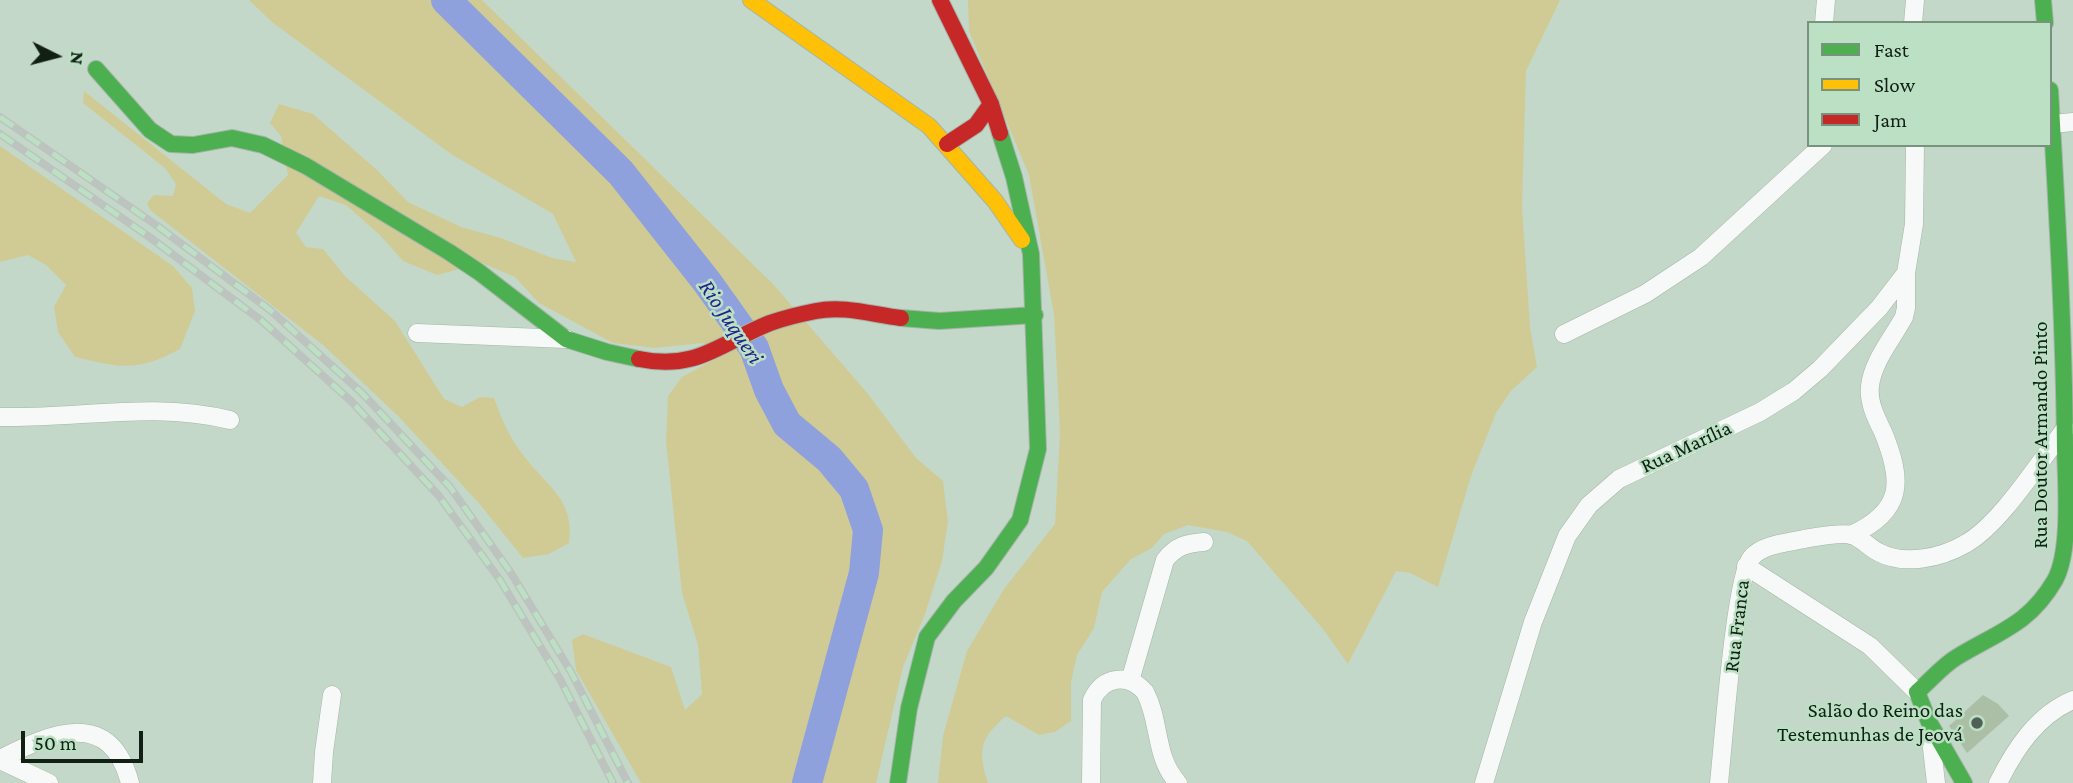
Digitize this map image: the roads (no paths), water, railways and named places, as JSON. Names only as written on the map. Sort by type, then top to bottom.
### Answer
[{"type":"main road","points":[[751,0],[929,126],[995,201],[1031,254]]},
{"type":"main road","points":[[898,783],[909,708],[927,637],[954,601],[986,569],[1020,520],[1038,449],[1031,254],[1014,177],[992,104],[940,0]]},
{"type":"main road","points":[[2043,0],[2045,21]]},
{"type":"main road","points":[[96,69],[150,130],[170,144],[193,145],[218,139],[239,139],[263,145],[296,161],[479,272],[566,339],[630,358],[673,363],[688,361],[771,323],[835,308],[870,315],[939,321],[1035,315]]},
{"type":"main road","points":[[947,144],[976,125],[992,104]]},
{"type":"main road","name":"Rua Doutor Armando Pinto","points":[[1917,692],[1954,659],[2025,620],[2056,578],[2062,558],[2070,508],[2064,429],[2068,341],[2052,113]]},
{"type":"main road","points":[[1917,692],[1929,722],[1964,783]]},
{"type":"street","points":[[1824,21],[1826,0]]},
{"type":"street","points":[[1913,21],[1915,0]]},
{"type":"street","points":[[2053,124],[2073,122]]},
{"type":"street","points":[[1564,334],[1646,294],[1701,257],[1821,147]]},
{"type":"street","name":"Rua Marília","points":[[1484,783],[1532,622],[1567,536],[1589,505],[1619,480],[1760,412],[1794,391],[1851,338],[1891,294],[1906,274],[1914,224],[1915,147]]},
{"type":"street","points":[[1852,535],[1868,527],[1888,508],[1896,485],[1894,461],[1874,413],[1870,386],[1873,372],[1904,317],[1906,274]]},
{"type":"street","points":[[417,333],[566,339]]},
{"type":"street","points":[[0,416],[37,418],[170,410],[201,413],[230,420]]},
{"type":"street","points":[[1852,535],[1886,556],[1900,559],[1936,555],[1966,544],[1993,521],[2064,429]]},
{"type":"street","name":"Rua Franca","points":[[1719,783],[1745,566],[1759,551],[1772,546],[1820,537],[1852,535]]},
{"type":"street","points":[[1130,681],[1165,560],[1171,551],[1179,547],[1205,542]]},
{"type":"street","points":[[1745,566],[1870,646],[1917,692]]},
{"type":"street","points":[[1091,783],[1093,700],[1097,688],[1117,680],[1139,685],[1149,699],[1164,763],[1169,774],[1178,783]]},
{"type":"street","points":[[323,783],[324,752],[332,695]]},
{"type":"street","points":[[1998,783],[2007,764],[2037,723],[2056,708],[2073,701]]},
{"type":"street","points":[[1929,722],[1936,783]]},
{"type":"street","points":[[0,760],[51,736],[94,734],[106,740],[117,752],[126,767],[130,783]]},
{"type":"street","points":[[0,760],[50,783]]},
{"type":"waterway","name":"Rio Juqueri","points":[[446,0],[621,173],[707,282],[754,348],[769,390],[787,424],[829,459],[854,489],[868,530],[864,573],[807,783]]},
{"type":"railway","points":[[0,117],[156,225],[270,310],[362,393],[450,487],[511,573],[571,672],[628,783]]},
{"type":"railway","points":[[0,134],[148,236],[262,321],[352,402],[439,496],[500,580],[560,679],[613,783]]},
{"type":"place","name":"Salão do Reino das Testemunhas de Jeová","points":[[1977,723]]}]
